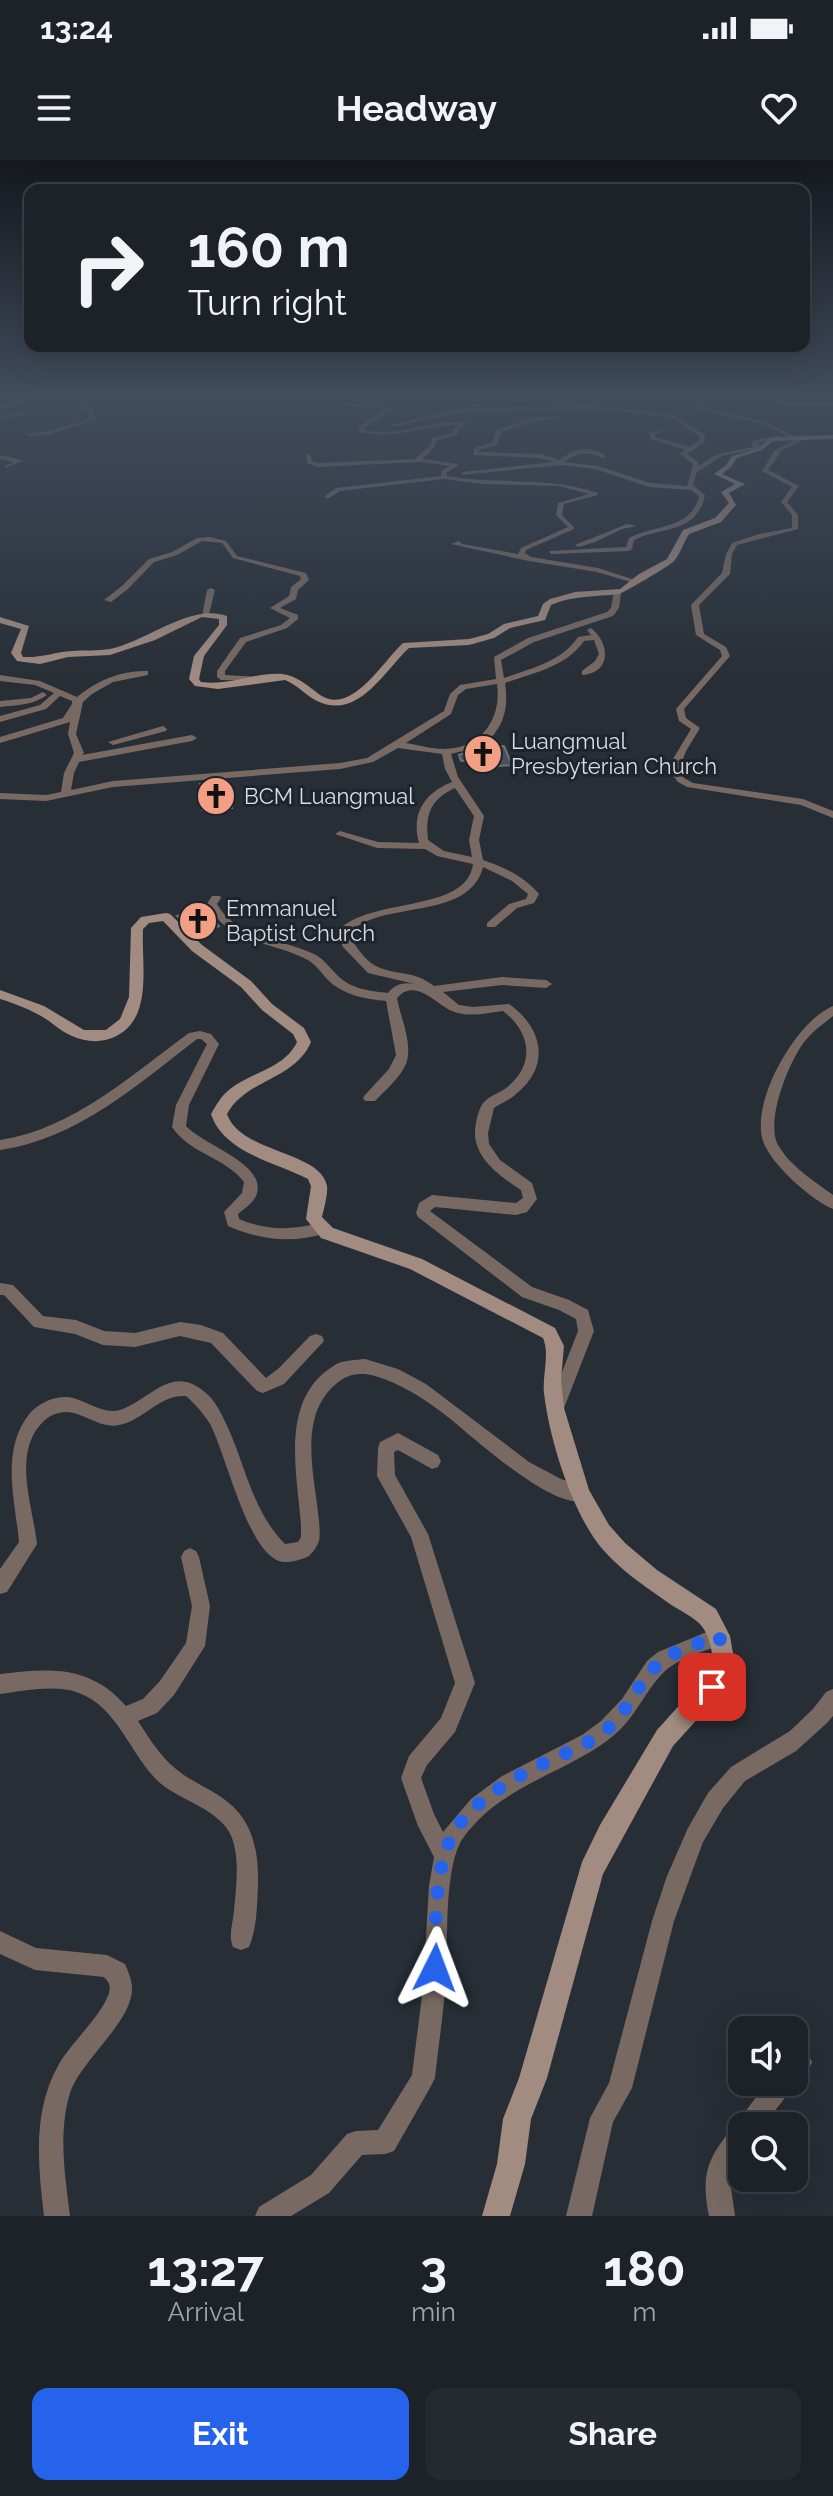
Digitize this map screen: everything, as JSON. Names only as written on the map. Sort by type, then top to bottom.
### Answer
[{"type":"street","points":[[327,497],[337,490]]},
{"type":"street","points":[[525,558],[520,552],[523,549],[572,528],[559,515],[561,503],[596,494],[583,490]]},
{"type":"street","points":[[551,552],[629,549],[635,536],[658,532],[692,518],[703,498],[694,490]]},
{"type":"street","points":[[0,620],[26,628],[16,653],[20,659],[33,662],[68,654],[116,651],[205,614],[222,616],[224,621],[216,637],[199,656],[195,682],[210,686],[284,677],[303,684],[325,701],[344,701],[369,687],[406,645],[464,643],[491,636],[507,626],[542,618],[547,604],[553,601],[579,595],[617,593],[670,561],[686,532],[718,520],[733,503],[724,493],[730,490]]},
{"type":"street","points":[[793,490],[784,502],[795,515],[795,529],[734,544],[729,551],[726,574],[695,605],[700,635],[723,649],[726,656],[680,709],[682,719],[696,728],[675,763],[675,772],[681,782],[690,785],[803,802],[833,815]]},
{"type":"street","points":[[551,552],[556,547],[588,544],[622,526],[634,526]]},
{"type":"street","points":[[108,600],[127,589],[132,577],[151,561],[174,554],[203,537],[224,542],[231,555],[243,561],[303,575],[305,580],[294,589],[293,597],[274,608],[292,614],[295,617],[293,621],[284,627],[242,640],[221,671],[221,677],[257,679]]},
{"type":"street","points":[[459,543],[454,544],[598,570]]},
{"type":"street","points":[[551,552],[634,581]]},
{"type":"street","points":[[205,614],[211,590]]},
{"type":"street","points":[[397,745],[446,752],[478,743],[493,730],[502,714],[502,681],[495,662],[531,640],[613,612],[617,593]]},
{"type":"street","points":[[585,673],[601,663],[603,657],[590,627],[591,622]]},
{"type":"street","points":[[0,796],[46,798],[113,784],[340,766],[370,760],[448,712],[454,694],[463,687],[502,681],[552,664],[573,651],[581,639],[596,637]]},
{"type":"street","points":[[0,740],[67,720],[78,704],[110,679],[145,673]]},
{"type":"street","points":[[0,678],[37,683],[71,697],[78,704]]},
{"type":"street","points":[[0,704],[33,700],[45,693],[47,688]]},
{"type":"street","points":[[0,719],[43,707],[59,693]]},
{"type":"street","points":[[65,794],[69,773],[78,756],[72,734],[78,704]]},
{"type":"street","points":[[78,756],[163,729]]},
{"type":"street","points":[[78,756],[192,738]]},
{"type":"street","points":[[446,752],[449,766],[467,801],[479,816],[473,837],[478,862],[473,879],[454,895],[356,921],[343,932],[347,944],[372,970],[411,976],[448,1003],[464,1010],[505,1007],[530,1033],[536,1046],[518,1085],[489,1105],[482,1122],[486,1154],[500,1170],[527,1187],[530,1199],[522,1208],[516,1209],[432,1201],[424,1207],[423,1213],[527,1292],[583,1315],[586,1331],[555,1408]]},
{"type":"street","points":[[426,846],[421,829],[425,806],[434,794],[459,783]]},
{"type":"street","points":[[340,834],[377,845],[426,846],[447,856],[478,862],[528,886],[534,894],[530,901],[513,906],[491,925]]},
{"type":"street","points":[[216,898],[212,904],[217,918],[230,927],[313,957],[338,983],[354,991],[391,997]]},
{"type":"street","points":[[0,994],[36,1008],[82,1035],[101,1036],[113,1032],[133,1014],[138,978],[137,928],[161,916],[170,920],[197,948],[246,984],[267,1007],[303,1036],[304,1042],[300,1054],[233,1094],[220,1109],[219,1121],[230,1135],[314,1175],[319,1186],[314,1219],[321,1229],[416,1264],[549,1333],[555,1346],[552,1380],[555,1408],[580,1494],[602,1532],[618,1550],[650,1577],[708,1617],[719,1636],[723,1655],[722,1675],[665,1738],[591,1871],[533,2078],[517,2119],[511,2164],[496,2216]]},
{"type":"street","points":[[370,1098],[397,1066],[402,1055],[392,1018],[391,997],[397,990],[407,986],[431,990],[495,981],[546,984]]},
{"type":"street","points":[[833,1010],[802,1036],[790,1053],[770,1107],[767,1135],[780,1158],[833,1203]]},
{"type":"street","points":[[0,1145],[17,1144],[53,1132],[193,1036],[202,1034],[209,1037],[213,1044],[185,1096],[179,1127],[203,1149],[242,1169],[251,1181],[249,1195],[231,1212],[233,1222],[271,1234],[307,1233],[321,1229]]},
{"type":"street","points":[[0,1289],[8,1289],[39,1322],[76,1327],[103,1338],[135,1340],[180,1329],[201,1332],[217,1338],[263,1386],[279,1378],[300,1353],[316,1341]]},
{"type":"street","points":[[0,1585],[28,1544],[18,1462],[26,1431],[47,1408],[61,1404],[109,1419],[122,1417],[176,1389],[188,1389],[199,1396],[216,1421],[266,1538],[282,1553],[303,1550],[310,1540],[305,1453],[307,1416],[328,1377],[350,1366],[364,1366],[393,1374],[425,1392],[536,1476],[580,1494]]},
{"type":"street","points":[[432,1461],[398,1441],[386,1448],[384,1454],[386,1476],[419,1534],[465,1683],[458,1707],[442,1735],[424,1749],[411,1778],[425,1819],[445,1856]]},
{"type":"street","points":[[123,1717],[150,1706],[167,1688],[195,1646],[201,1606],[190,1557]]},
{"type":"street","points":[[268,2216],[320,2184],[356,2143],[385,2142],[423,2078],[445,1856],[453,1834],[478,1806],[509,1783],[589,1742],[608,1728],[629,1706],[654,1668],[665,1659],[719,1636]]},
{"type":"street","points":[[0,1684],[62,1680],[82,1683],[110,1700],[167,1774],[234,1820],[242,1834],[246,1855],[246,1910],[241,1939]]},
{"type":"street","points":[[579,2216],[602,2118],[620,2088],[676,1878],[704,1818],[738,1774],[792,1743],[821,1717],[833,1699]]},
{"type":"street","points":[[0,1942],[35,1959],[107,1966],[117,1972],[121,1988],[117,2003],[73,2060],[58,2092],[51,2166],[57,2216]]},
{"type":"street","points":[[759,2112],[772,2096]]},
{"type":"street","points":[[722,2216],[715,2189],[716,2176],[728,2152]]},
{"type":"building","name":"Luangmual Presbyterian Church","points":[[504,746],[512,765],[483,763],[482,759],[461,761],[459,755],[484,747]]},
{"type":"building","name":"BCM Luangmual","points":[[229,782],[232,808],[202,810],[200,784]]},
{"type":"building","name":"Emmanuel Baptist Church","points":[[202,907],[219,926],[196,935],[177,916]]},
{"type":"place","name":"Luangmual Presbyterian Church","points":[[483,754]]},
{"type":"place","name":"BCM Luangmual","points":[[216,796]]},
{"type":"place","name":"Emmanuel Baptist Church","points":[[198,921]]},
{"type":"route","points":[[435,1968],[445,1856],[453,1834],[478,1806],[509,1783],[589,1742],[608,1728],[629,1706],[654,1668],[665,1659],[719,1636],[724,1665],[722,1675],[712,1687]]}]
